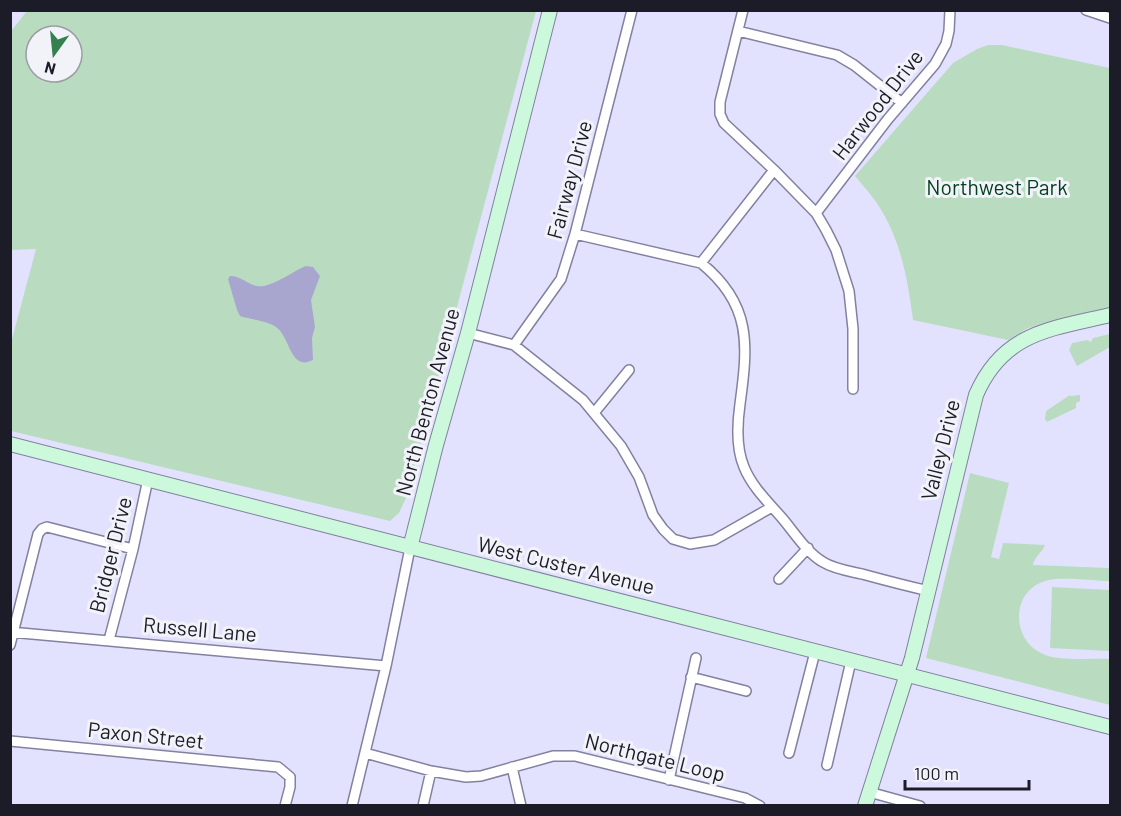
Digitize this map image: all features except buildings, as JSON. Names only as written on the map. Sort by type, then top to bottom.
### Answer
[{"type":"main road","name":"North Benton Avenue","points":[[410,548],[468,333],[550,10]]},
{"type":"main road","name":"Valley Drive","points":[[865,806],[907,675],[976,395],[989,369],[1006,351],[1026,338],[1044,331],[1110,315]]},
{"type":"main road","name":"West Custer Avenue","points":[[10,444],[1110,727]]},
{"type":"street","name":"Fairway Drive","points":[[514,345],[561,279],[575,234],[632,10]]},
{"type":"street","points":[[742,10],[720,102],[720,114],[724,123],[816,213],[836,250],[849,291],[853,329],[853,389]]},
{"type":"street","name":"Harwood Drive","points":[[816,213],[941,55],[949,31],[950,10]]},
{"type":"street","points":[[1086,10],[1110,18]]},
{"type":"street","points":[[738,31],[847,60],[902,104]]},
{"type":"street","points":[[701,263],[774,170]]},
{"type":"street","points":[[575,234],[701,263],[716,276],[730,294],[743,328],[746,358],[738,441],[744,467],[755,486],[818,559],[829,565],[929,591]]},
{"type":"street","points":[[468,333],[514,345],[583,400],[621,446],[639,477],[653,515],[673,539],[690,544],[714,540],[772,507]]},
{"type":"street","points":[[594,413],[628,370]]},
{"type":"street","name":"Bridger Drive","points":[[109,640],[148,480]]},
{"type":"street","points":[[10,645],[38,534],[42,529],[47,528],[133,549]]},
{"type":"street","name":"North Benton Avenue","points":[[352,806],[386,666],[410,548]]},
{"type":"street","points":[[779,579],[808,548]]},
{"type":"street","name":"Russell Lane","points":[[12,632],[386,666]]},
{"type":"street","points":[[789,753],[815,652]]},
{"type":"street","points":[[669,780],[696,658]]},
{"type":"street","points":[[827,765],[851,661]]},
{"type":"street","points":[[692,677],[746,691]]},
{"type":"street","name":"Paxon Street","points":[[10,741],[278,767],[290,777],[285,806]]},
{"type":"street","name":"Northgate Loop","points":[[365,753],[431,771],[466,777],[481,776],[553,756],[575,756],[747,799],[760,806]]},
{"type":"street","points":[[513,767],[521,806]]},
{"type":"street","points":[[423,806],[431,771]]},
{"type":"street","points":[[869,792],[920,806]]},
{"type":"green space","points":[[27,11],[536,11],[406,498],[399,513],[390,521],[11,431],[11,343],[36,249],[10,250],[11,31]]},
{"type":"green space","name":"Northwest Park","points":[[988,45],[1002,45],[1110,68],[1110,308],[1028,328],[1008,340],[913,320],[906,278],[895,238],[880,208],[855,176],[953,63]]},
{"type":"green space","points":[[1110,334],[1110,347],[1077,366],[1069,350],[1072,343],[1087,340],[1091,342],[1093,338]]},
{"type":"green space","points":[[1070,395],[1080,395],[1076,408],[1047,422],[1046,411]]},
{"type":"green space","points":[[970,473],[1009,483],[991,557],[999,559],[1003,543],[1045,545],[1033,565],[1110,568],[1110,581],[1059,579],[1045,581],[1026,595],[1019,616],[1024,637],[1041,653],[1065,659],[1110,659],[1110,705],[926,658]]},
{"type":"green space","points":[[1052,587],[1110,590],[1110,651],[1050,648]]},
{"type":"water","points":[[306,266],[313,267],[320,276],[311,300],[315,327],[312,338],[313,360],[305,362],[295,357],[281,331],[276,327],[263,321],[240,316],[228,279],[234,276],[253,285],[268,285]]}]
